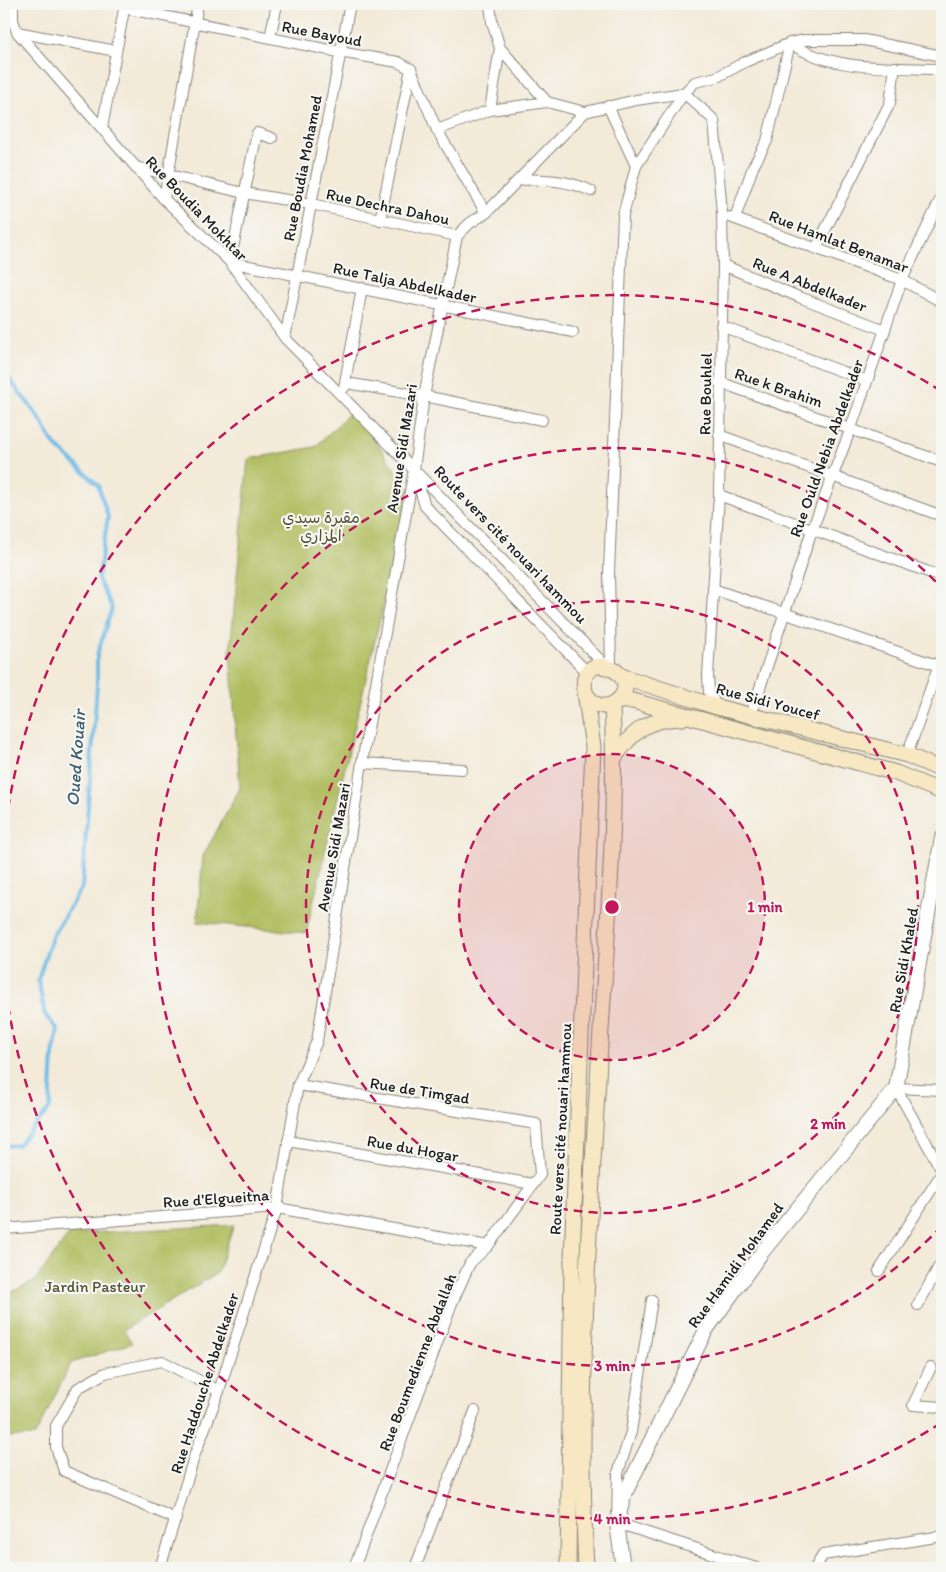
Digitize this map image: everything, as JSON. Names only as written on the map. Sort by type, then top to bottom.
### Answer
[{"type":"main road","points":[[615,703],[624,689],[613,669],[592,669],[584,679],[584,692],[593,703],[599,706],[633,701],[896,773],[942,792]]},
{"type":"main road","name":"Rue Sidi Youcef","points":[[613,669],[718,707],[907,755],[942,770]]},
{"type":"main road","name":"Route vers cité nouari hammou","points":[[568,1568],[572,1258],[593,747],[584,692]]},
{"type":"main road","name":"Route vers cité nouari hammou","points":[[586,1568],[582,1478],[585,1290],[608,920],[615,703]]},
{"type":"main road","points":[[614,758],[639,728],[656,721],[695,718]]},
{"type":"street","points":[[13,4],[13,20],[17,32],[116,51]]},
{"type":"street","points":[[164,198],[170,175],[198,4]]},
{"type":"street","points":[[270,38],[277,4]]},
{"type":"street","name":"Rue Boudia Mohamed","points":[[285,338],[339,52],[350,4]]},
{"type":"street","points":[[490,4],[492,22],[500,48],[547,102]]},
{"type":"street","points":[[102,128],[125,6]]},
{"type":"street","name":"Rue Bayoud","points":[[125,6],[195,23],[398,62],[411,70]]},
{"type":"street","name":"Rue Boudia Mokhtar","points":[[17,32],[164,198],[230,262],[285,338],[414,469]]},
{"type":"street","points":[[613,669],[609,573],[623,225],[636,166],[684,93],[694,82],[717,77],[745,62],[790,43],[805,40],[864,40],[942,56]]},
{"type":"street","points":[[790,43],[807,55],[871,66],[942,69]]},
{"type":"street","points":[[735,218],[753,167],[767,141],[790,43]]},
{"type":"street","points":[[490,110],[500,48]]},
{"type":"street","points":[[816,248],[890,103],[895,67]]},
{"type":"street","points":[[411,70],[437,130],[486,213]]},
{"type":"street","points":[[380,220],[411,70]]},
{"type":"street","points":[[437,130],[490,110],[547,102],[585,112],[608,106],[684,93]]},
{"type":"street","name":"Rue Bouhlel","points":[[684,93],[714,120],[722,213],[723,266],[719,382],[719,495],[708,675],[709,692],[718,707]]},
{"type":"street","points":[[608,106],[636,166]]},
{"type":"street","points":[[457,236],[470,223],[486,213],[585,112]]},
{"type":"street","points":[[230,262],[257,133],[272,138]]},
{"type":"street","name":"Rue Dechra Dahou","points":[[136,167],[244,193],[311,204],[457,236]]},
{"type":"street","points":[[520,180],[530,179],[579,185],[591,191]]},
{"type":"street","name":"Rue Ould Nebia Abdelkader","points":[[751,715],[812,530],[851,428],[902,280],[939,211],[942,196]]},
{"type":"street","name":"Rue Hamlat Benamar","points":[[722,213],[902,280],[942,302]]},
{"type":"street","name":"Avenue Sidi Mazari","points":[[277,1208],[298,1085],[317,1041],[362,763],[414,469],[424,396],[457,236]]},
{"type":"street","name":"Rue Talja Abdelkader","points":[[230,262],[297,274],[574,332]]},
{"type":"street","name":"Rue A Abdelkader","points":[[723,266],[886,330]]},
{"type":"street","points":[[342,396],[346,383],[362,288]]},
{"type":"street","points":[[721,326],[867,382]]},
{"type":"street","name":"Rue k Brahim","points":[[719,382],[942,462]]},
{"type":"street","points":[[346,383],[424,396],[542,420]]},
{"type":"street","points":[[719,435],[942,516]]},
{"type":"street","name":"Route vers cité nouari hammou","points":[[414,469],[613,669]]},
{"type":"street","name":"Route vers cité nouari hammou","points":[[414,469],[425,506],[588,674]]},
{"type":"street","points":[[719,495],[942,577]]},
{"type":"street","points":[[713,589],[940,667]]},
{"type":"street","points":[[907,755],[940,667],[942,656]]},
{"type":"street","points":[[362,763],[462,769]]},
{"type":"street","name":"Rue Sidi Khaled","points":[[896,1088],[942,838]]},
{"type":"street","name":"Rue de Timgad","points":[[298,1085],[536,1124]]},
{"type":"street","points":[[896,1088],[942,1090]]},
{"type":"street","points":[[879,1271],[942,1172],[896,1088]]},
{"type":"street","name":"Rue Hamidi Mohamed","points":[[623,1568],[617,1522],[624,1495],[706,1330],[762,1252],[896,1088]]},
{"type":"street","name":"Rue Boumedienne Abdallah","points":[[354,1568],[452,1303],[470,1263],[488,1246],[540,1175],[536,1124]]},
{"type":"street","name":"Rue du Hogar","points":[[288,1141],[533,1184]]},
{"type":"street","name":"Rue d'Elgueitna","points":[[4,1229],[277,1208],[488,1246]]},
{"type":"street","name":"Rue Haddouche Abdelkader","points":[[160,1568],[195,1454],[219,1390],[277,1208]]},
{"type":"street","points":[[918,1305],[942,1262]]},
{"type":"street","points":[[652,1300],[631,1432],[618,1473],[617,1522],[756,1568]]},
{"type":"street","points":[[176,1519],[64,1471],[56,1448],[56,1426],[78,1388],[105,1373],[162,1361],[219,1390]]},
{"type":"street","points":[[931,1367],[913,1405],[942,1407]]},
{"type":"street","points":[[415,1568],[475,1411]]},
{"type":"street","points":[[815,1568],[823,1555],[942,1536]]},
{"type":"green space","name":"مقبرة سيدي المزاري","points":[[354,409],[410,492],[306,933],[197,922],[203,856],[240,788],[230,652],[248,459],[315,447]]},
{"type":"green space","name":"Jardin Pasteur","points":[[234,1225],[217,1273],[124,1330],[132,1343],[71,1363],[35,1436],[4,1437],[4,1295],[34,1282],[69,1234]]},
{"type":"waterway","name":"Oued Kouair","points":[[4,372],[40,419],[54,444],[98,485],[108,517],[98,579],[112,608],[97,655],[97,685],[82,887],[52,937],[38,980],[45,1015],[58,1030],[53,1055],[50,1108],[18,1145],[4,1146]]}]
